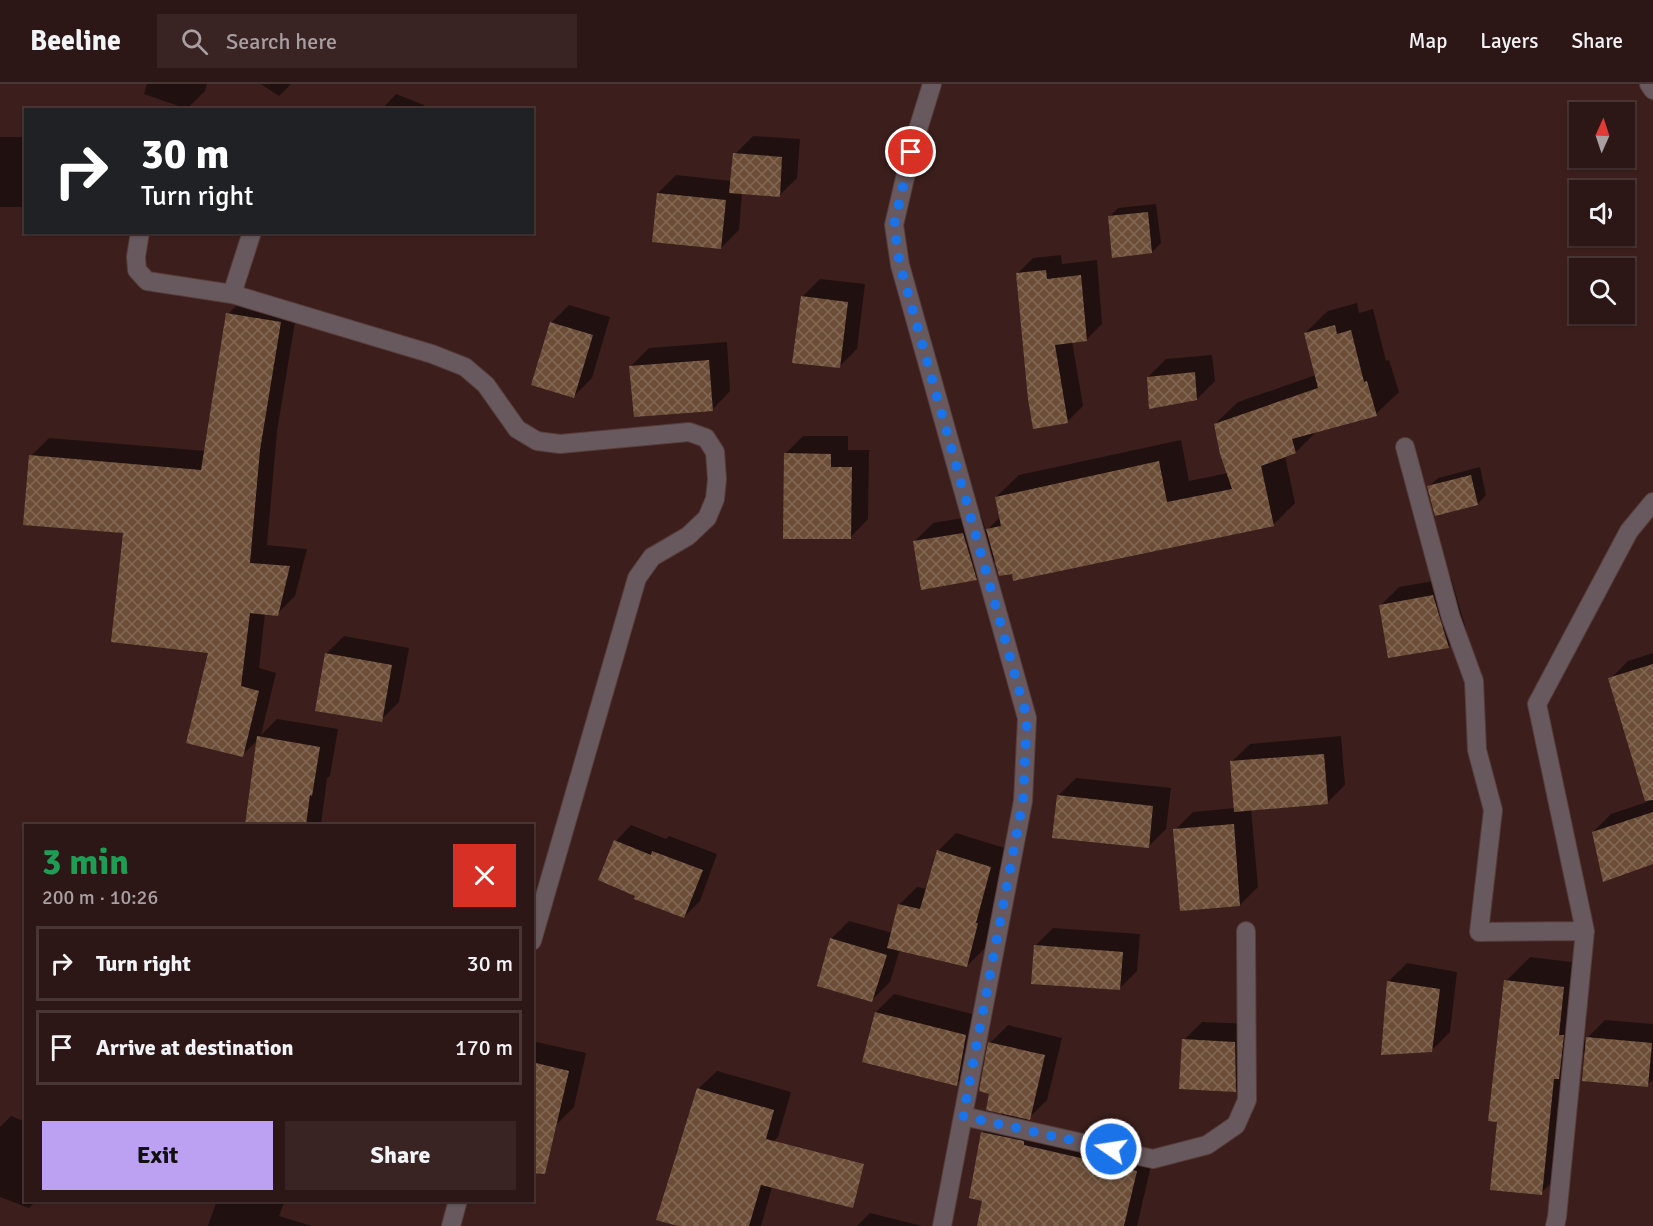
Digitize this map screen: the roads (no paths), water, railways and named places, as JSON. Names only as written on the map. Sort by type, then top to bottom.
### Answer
[{"type":"street","points":[[932,84],[911,152],[894,225],[900,265],[1027,718],[1023,801],[942,1226]]},
{"type":"street","points":[[1649,84],[1653,90]]},
{"type":"street","points":[[140,234],[136,257],[137,270],[147,281],[232,294],[432,354],[465,367],[486,385],[517,429],[537,441],[560,444],[689,432],[706,438],[715,452],[717,479],[715,499],[707,518],[688,536],[652,557],[637,578],[534,934]]},
{"type":"street","points":[[232,294],[251,234]]},
{"type":"street","points":[[1405,447],[1451,618],[1474,681],[1477,750],[1493,810],[1479,932],[1585,931]]},
{"type":"street","points":[[1555,1226],[1585,931],[1537,704],[1629,531],[1653,502]]},
{"type":"street","points":[[963,1116],[1153,1159],[1207,1145],[1236,1125],[1247,1100],[1246,931]]},
{"type":"street","points":[[451,1226],[457,1202]]}]
